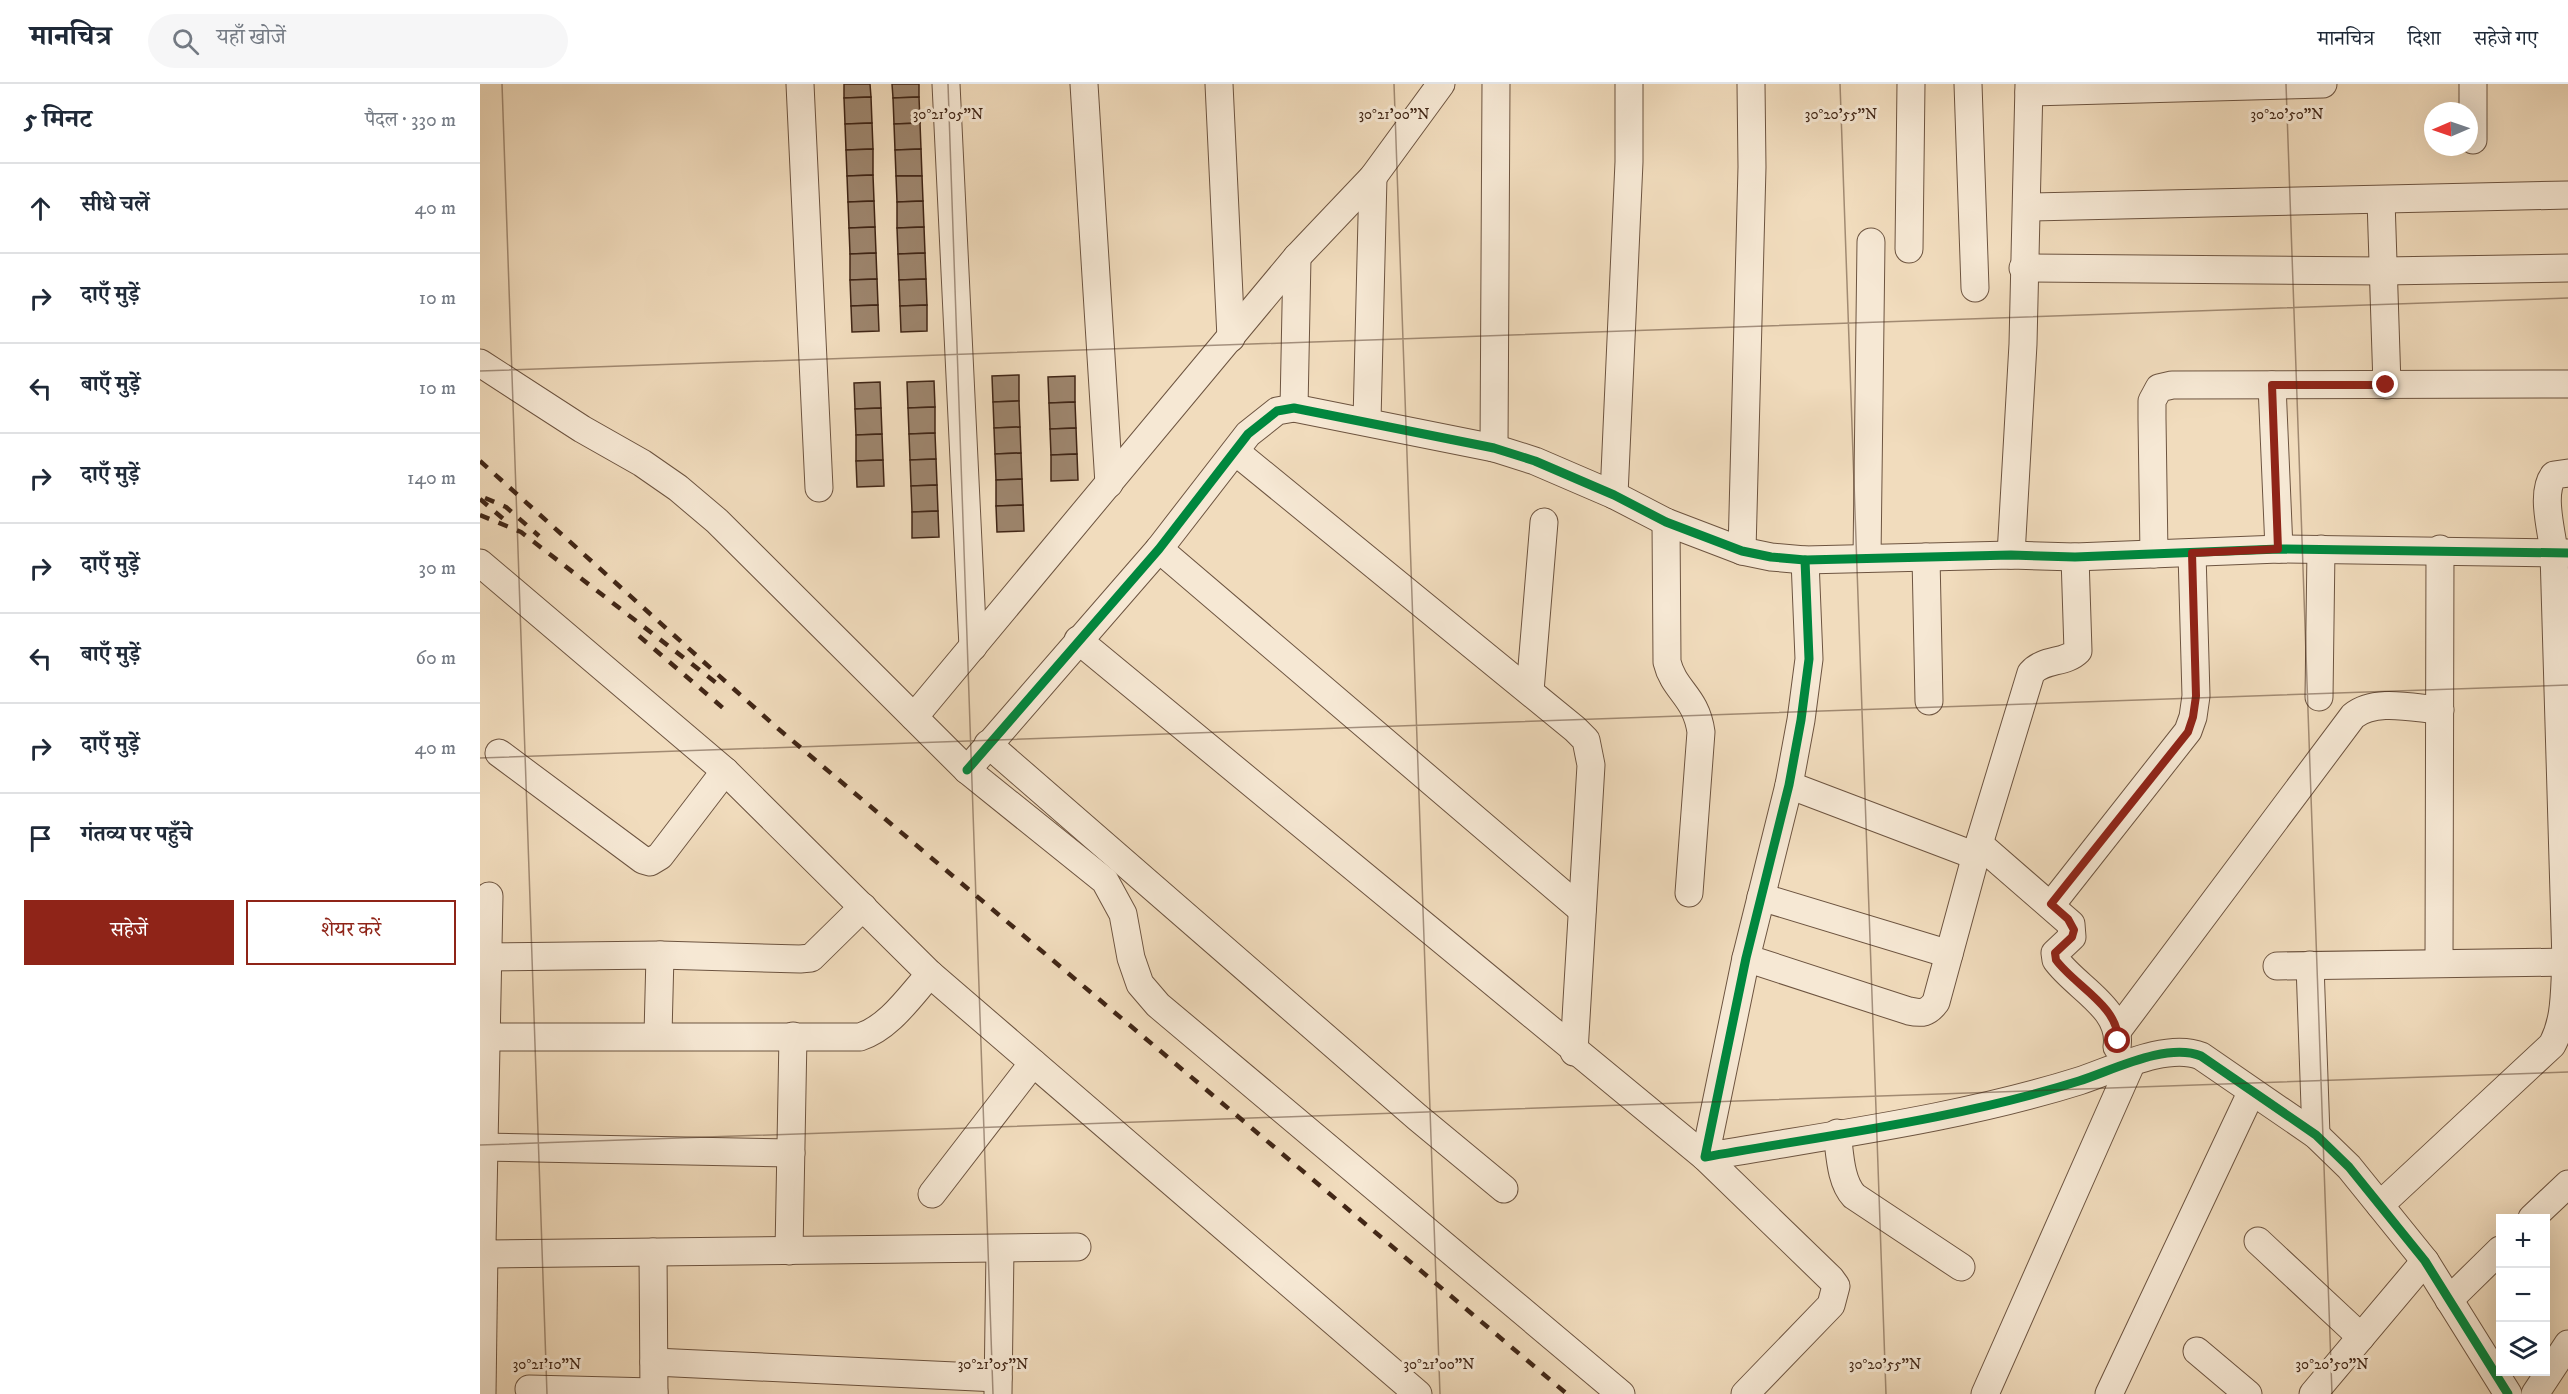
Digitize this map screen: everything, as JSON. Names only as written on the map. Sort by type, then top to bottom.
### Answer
[{"type":"street","points":[[800,84],[819,488]]},
{"type":"street","points":[[946,84],[973,647]]},
{"type":"street","points":[[1084,84],[1109,484]]},
{"type":"street","points":[[1219,84],[1231,338]]},
{"type":"street","points":[[914,717],[1297,257],[1373,177],[1440,84]]},
{"type":"street","points":[[1494,448],[1496,84]]},
{"type":"street","points":[[1614,495],[1629,162],[1629,84]]},
{"type":"street","points":[[1742,551],[1752,167],[1751,84]]},
{"type":"street","points":[[1909,249],[1911,84]]},
{"type":"street","points":[[1968,84],[1976,288]]},
{"type":"street","points":[[2011,555],[2023,344],[2029,88],[2323,84]]},
{"type":"street","points":[[2473,84],[2473,102]]},
{"type":"street","points":[[1368,421],[1373,177]]},
{"type":"street","points":[[2028,207],[2568,195]]},
{"type":"street","points":[[2381,200],[2386,385]]},
{"type":"street","points":[[1867,558],[1871,242]]},
{"type":"street","points":[[1294,408],[1297,257]]},
{"type":"street","points":[[2023,268],[2383,270],[2568,268]]},
{"type":"street","points":[[480,363],[678,488],[717,522],[968,770],[1105,881],[1123,914],[1131,958],[1140,984],[1158,1005],[1621,1394]]},
{"type":"street","points":[[2154,554],[2152,401],[2159,388],[2172,385],[2568,384]]},
{"type":"street","points":[[2272,385],[2278,549]]},
{"type":"street","points":[[968,770],[988,744],[1159,549],[1258,423],[1276,411],[1294,408],[1494,448],[1535,461],[1614,495],[1666,522],[1742,551],[1805,560],[2011,555],[2074,557],[2278,549],[2440,549],[2561,553]]},
{"type":"street","points":[[1236,452],[1530,691],[1586,740],[1591,765],[1574,1052]]},
{"type":"street","points":[[2379,1205],[2552,1045],[2563,1016],[2567,962],[2561,553],[2547,492],[2549,481],[2554,475],[2568,473]]},
{"type":"street","points":[[1530,691],[1544,522]]},
{"type":"street","points":[[1666,522],[1667,662],[1670,675],[1692,703],[1699,717],[1701,732],[1689,893]]},
{"type":"street","points":[[1159,549],[1582,910]]},
{"type":"street","points":[[2319,697],[2321,549]]},
{"type":"street","points":[[2439,962],[2440,549]]},
{"type":"street","points":[[2051,904],[2188,732],[2196,696],[2192,553]]},
{"type":"street","points":[[1926,557],[1929,701]]},
{"type":"street","points":[[1746,958],[1921,1014],[1931,1010],[1936,1002],[1977,850],[2031,673],[2041,664],[2074,656],[2078,651],[2074,557]]},
{"type":"street","points":[[1705,1157],[1746,958],[1789,785],[1809,659],[1805,560]]},
{"type":"street","points":[[480,563],[725,771],[930,974],[1417,1394]]},
{"type":"street","points":[[1078,640],[1574,1052],[1705,1157],[1836,1286],[1831,1305],[1744,1394]]},
{"type":"street","points":[[2118,1030],[2354,716],[2363,708],[2379,706],[2440,710]]},
{"type":"street","points":[[988,744],[1417,1117],[1504,1189]]},
{"type":"street","points":[[499,753],[643,860],[650,862],[660,856],[725,771]]},
{"type":"street","points":[[1789,785],[1977,850],[2051,904],[2068,919],[2074,930],[2072,937],[2055,953],[2056,960],[2111,1015],[2118,1030],[2123,1066],[1985,1394]]},
{"type":"street","points":[[483,1394],[482,1037],[483,957],[489,896]]},
{"type":"street","points":[[1761,897],[1949,954]]},
{"type":"street","points":[[483,957],[660,954],[811,958],[863,907]]},
{"type":"street","points":[[658,1035],[660,954]]},
{"type":"street","points":[[2277,966],[2567,962]]},
{"type":"street","points":[[2310,965],[2316,1135]]},
{"type":"street","points":[[482,1037],[658,1035],[847,1038],[872,1033],[930,974]]},
{"type":"street","points":[[789,1251],[793,1036]]},
{"type":"street","points":[[1705,1157],[1980,1107],[2187,1050],[2201,1056],[2251,1093],[2316,1135],[2349,1167],[2426,1261],[2497,1389]]},
{"type":"street","points":[[932,1194],[1033,1063]]},
{"type":"street","points":[[2109,1394],[2251,1093]]},
{"type":"street","points":[[1837,1133],[1848,1190],[1960,1267]]},
{"type":"street","points":[[481,1147],[791,1153]]},
{"type":"street","points":[[2536,1214],[2568,1184]]},
{"type":"street","points":[[2258,1241],[2361,1337]]},
{"type":"street","points":[[484,1250],[495,1254],[1077,1247]]},
{"type":"street","points":[[654,1362],[998,1386],[1000,1249]]},
{"type":"street","points":[[529,1389],[654,1393],[653,1252]]},
{"type":"street","points":[[2449,1300],[2496,1254]]},
{"type":"street","points":[[2313,1394],[2426,1261]]},
{"type":"street","points":[[2535,1394],[2568,1344]]},
{"type":"street","points":[[2197,1351],[2248,1394]]},
{"type":"building","points":[[844,84],[870,84],[871,97],[844,98]]},
{"type":"building","points":[[892,84],[919,84],[919,97],[893,98]]},
{"type":"building","points":[[871,97],[872,123],[845,124],[844,98]]},
{"type":"building","points":[[919,97],[920,123],[894,124],[893,98]]},
{"type":"building","points":[[872,123],[873,149],[846,150],[845,124]]},
{"type":"building","points":[[920,123],[921,149],[895,150],[894,124]]},
{"type":"building","points":[[873,149],[873,175],[847,176],[846,150]]},
{"type":"building","points":[[921,149],[922,176],[896,176],[895,150]]},
{"type":"building","points":[[873,175],[874,201],[848,202],[847,176]]},
{"type":"building","points":[[896,176],[922,176],[923,201],[897,202]]},
{"type":"building","points":[[874,201],[875,227],[849,228],[848,202]]},
{"type":"building","points":[[923,201],[924,227],[897,228],[897,202]]},
{"type":"building","points":[[875,227],[876,253],[850,254],[849,228]]},
{"type":"building","points":[[924,227],[925,253],[898,254],[897,228]]},
{"type":"building","points":[[876,253],[877,279],[850,280],[850,254]]},
{"type":"building","points":[[925,253],[926,279],[899,280],[898,254]]},
{"type":"building","points":[[877,279],[878,305],[851,306],[850,280]]},
{"type":"building","points":[[926,279],[927,305],[900,306],[899,280]]},
{"type":"building","points":[[878,305],[879,331],[852,332],[851,306]]},
{"type":"building","points":[[927,305],[927,331],[901,332],[900,306]]},
{"type":"building","points":[[1019,375],[1019,401],[993,402],[992,376]]},
{"type":"building","points":[[1075,376],[1075,402],[1049,403],[1048,377]]},
{"type":"building","points":[[934,381],[935,407],[908,408],[907,382]]},
{"type":"building","points":[[880,382],[881,408],[855,409],[854,383]]},
{"type":"building","points":[[1019,401],[1020,427],[994,428],[993,402]]},
{"type":"building","points":[[1075,402],[1076,428],[1050,429],[1049,403]]},
{"type":"building","points":[[935,407],[935,433],[909,434],[908,408]]},
{"type":"building","points":[[881,408],[882,434],[856,435],[855,409]]},
{"type":"building","points":[[1020,427],[1021,453],[995,454],[994,428]]},
{"type":"building","points":[[1076,428],[1077,454],[1051,455],[1050,429]]},
{"type":"building","points":[[935,433],[936,459],[910,460],[909,434]]},
{"type":"building","points":[[882,434],[883,460],[856,461],[856,435]]},
{"type":"building","points":[[1021,453],[1022,479],[996,480],[995,454]]},
{"type":"building","points":[[1077,454],[1078,480],[1051,481],[1051,455]]},
{"type":"building","points":[[936,459],[937,485],[911,486],[910,460]]},
{"type":"building","points":[[883,460],[884,486],[857,487],[856,461]]},
{"type":"building","points":[[1022,479],[1023,505],[996,506],[996,480]]},
{"type":"building","points":[[937,485],[938,511],[912,512],[911,486]]},
{"type":"building","points":[[1023,505],[1024,531],[997,532],[996,506]]},
{"type":"building","points":[[938,511],[939,537],[912,538],[912,512]]},
{"type":"railway","points":[[480,461],[775,726],[1567,1394]]},
{"type":"railway","points":[[485,498],[506,507],[539,536]]},
{"type":"railway","points":[[480,499],[507,522]]},
{"type":"railway","points":[[480,515],[521,532],[719,685]]},
{"type":"railway","points":[[639,636],[723,708]]},
{"type":"cycle path","points":[[967,770],[1159,549],[1248,434],[1277,411],[1294,408],[1494,448],[1535,461],[1614,495],[1666,522],[1742,551],[1771,557],[1805,560],[2011,555],[2075,557],[2279,549],[2568,553]]},
{"type":"cycle path","points":[[1805,560],[1809,659],[1801,720],[1789,785],[1746,958],[1705,1157],[1893,1125],[1987,1106],[2079,1081],[2156,1055],[2172,1052],[2201,1056],[2316,1135],[2349,1167],[2425,1261],[2508,1394]]},
{"type":"route","points":[[2118,1041],[2118,1030],[2111,1015],[2056,960],[2055,953],[2072,937],[2074,930],[2068,919],[2051,904],[2188,732],[2196,696],[2192,553],[2278,549],[2272,385],[2386,385]]}]
